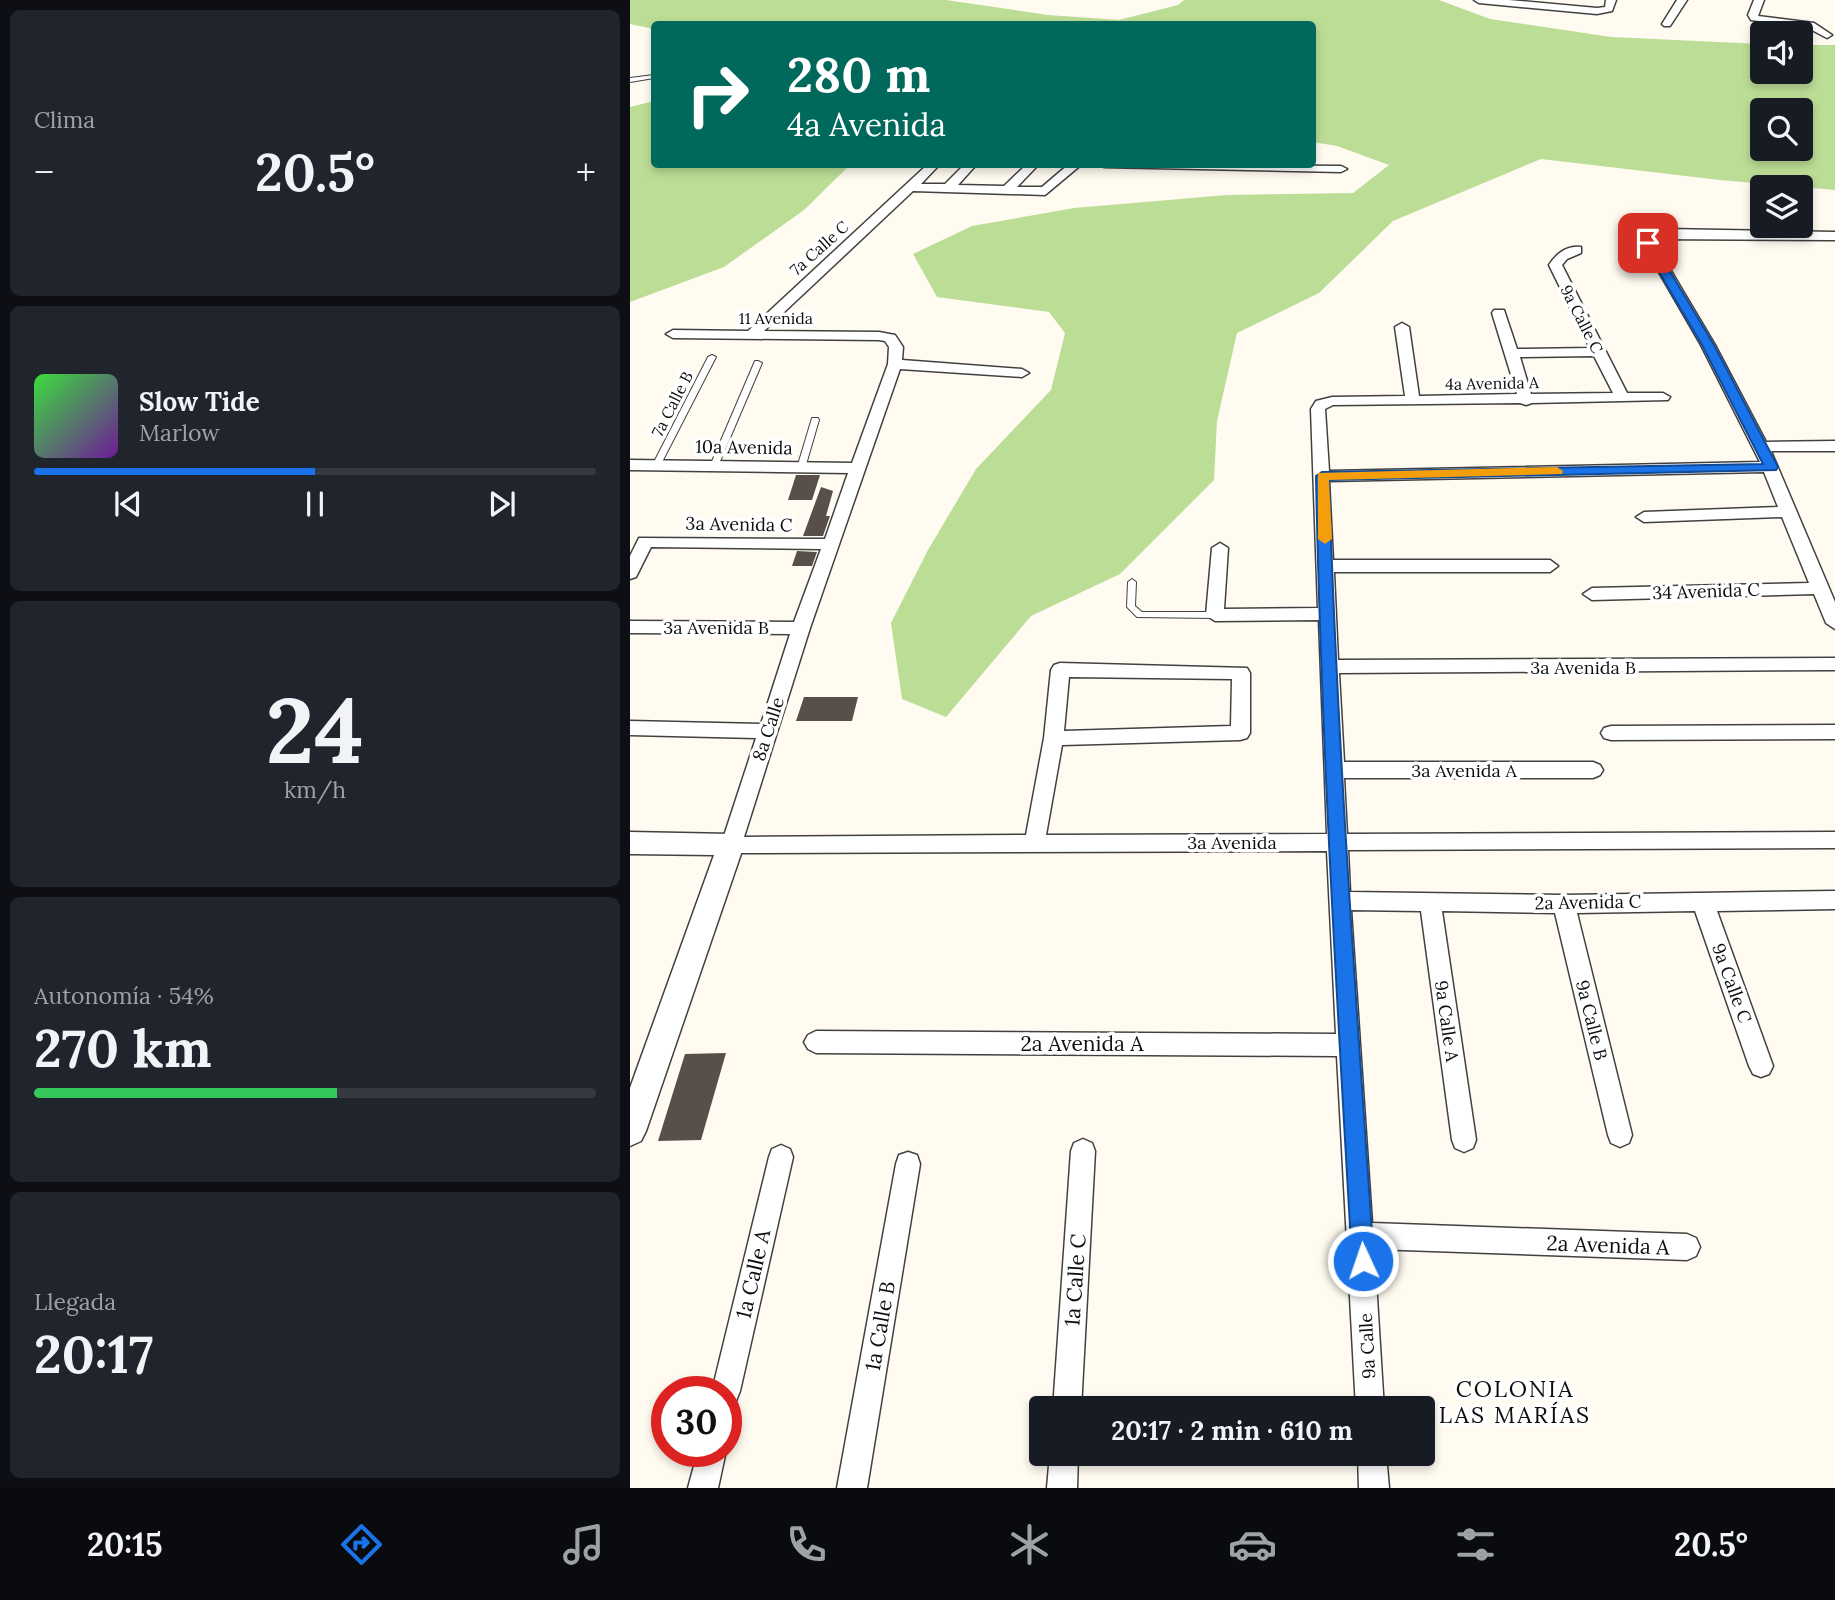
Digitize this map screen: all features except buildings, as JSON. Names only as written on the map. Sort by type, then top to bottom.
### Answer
[{"type":"street","points":[[1479,0],[1597,11],[1609,9],[1611,0]]},
{"type":"street","points":[[1667,24],[1682,0]]},
{"type":"street","points":[[1759,0],[1754,18],[1778,21]]},
{"type":"street","points":[[1813,25],[1835,25]]},
{"type":"street","points":[[1813,26],[1827,35]]},
{"type":"street","name":"7a Calle C","points":[[750,335],[931,168]]},
{"type":"street","points":[[948,188],[968,168]]},
{"type":"street","points":[[1007,190],[1030,168]]},
{"type":"street","points":[[913,187],[1045,191],[1072,168]]},
{"type":"street","points":[[1293,168],[1340,169]]},
{"type":"street","points":[[1835,236],[1665,233],[1644,236],[1708,345],[1771,467],[1835,623]]},
{"type":"street","name":"9a Calle C","points":[[1577,250],[1562,256],[1555,265],[1622,397]]},
{"type":"street","points":[[1499,313],[1526,401]]},
{"type":"street","points":[[1402,327],[1413,402]]},
{"type":"street","name":"11 Avenida","points":[[673,334],[879,336],[890,338],[895,347],[895,365]]},
{"type":"street","points":[[1511,353],[1599,352]]},
{"type":"street","points":[[895,365],[1022,373]]},
{"type":"street","name":"8a Calle","points":[[630,1131],[732,845],[767,731],[895,365]]},
{"type":"street","name":"4a Avenida A","points":[[1321,404],[1332,401],[1526,401],[1663,397]]},
{"type":"street","name":"9a Calle","points":[[1321,404],[1318,409],[1340,901],[1362,1236],[1369,1396]]},
{"type":"street","points":[[1761,447],[1835,446]]},
{"type":"street","name":"10a Avenida","points":[[630,465],[857,468]]},
{"type":"street","points":[[1322,476],[1771,467]]},
{"type":"street","points":[[1644,517],[1790,512]]},
{"type":"street","name":"3a Avenida C","points":[[630,573],[645,542],[832,544]]},
{"type":"street","points":[[1220,548],[1215,615],[1326,614]]},
{"type":"street","points":[[1326,566],[1550,566]]},
{"type":"street","name":"34 Avenida C","points":[[1592,594],[1821,587]]},
{"type":"street","name":"3a Avenida B","points":[[630,627],[802,628]]},
{"type":"street","name":"3a Avenida B","points":[[1330,666],[1835,664]]},
{"type":"street","points":[[1035,842],[1054,738],[1060,670],[1241,673],[1240,733],[1054,738]]},
{"type":"street","points":[[630,728],[767,731]]},
{"type":"street","points":[[1611,733],[1835,732]]},
{"type":"street","name":"3a Avenida A","points":[[1335,770],[1593,770]]},
{"type":"street","name":"3a Avenida","points":[[630,843],[732,845],[1835,840]]},
{"type":"street","name":"9a Calle C","points":[[1702,900],[1761,1066]]},
{"type":"street","name":"2a Avenida C","points":[[1340,901],[1564,904],[1702,900],[1835,901]]},
{"type":"street","name":"9a Calle A","points":[[1430,901],[1464,1140]]},
{"type":"street","name":"9a Calle B","points":[[1564,904],[1620,1135]]},
{"type":"street","name":"2a Avenida A","points":[[816,1042],[1348,1045]]},
{"type":"street","name":"1a Calle C","points":[[1068,1396],[1083,1151]]},
{"type":"street","name":"1a Calle A","points":[[729,1376],[780,1157]]},
{"type":"street","name":"1a Calle B","points":[[852,1488],[908,1164]]},
{"type":"street","name":"2a Avenida A","points":[[1362,1236],[1686,1247]]},
{"type":"street","points":[[1062,1488],[1063,1466]]},
{"type":"street","points":[[1373,1466],[1374,1488]]},
{"type":"street","points":[[703,1488],[708,1467]]},
{"type":"lane","points":[[630,80],[651,77]]},
{"type":"lane","name":"7a Calle B","points":[[657,464],[712,357]]},
{"type":"lane","points":[[714,466],[758,363]]},
{"type":"lane","points":[[801,468],[815,420]]},
{"type":"lane","points":[[1132,582],[1131,607],[1140,615],[1215,615]]},
{"type":"green space","points":[[630,0],[946,0],[1048,15],[1119,20],[1178,5],[1184,0],[1439,0],[1490,19],[1611,37],[1750,43],[1750,84],[1813,84],[1813,45],[1835,45],[1835,190],[1813,188],[1813,175],[1750,175],[1750,183],[1541,159],[1393,221],[1319,293],[1237,333],[1217,421],[1214,480],[1120,574],[1031,616],[946,717],[902,699],[891,623],[928,550],[976,469],[1051,390],[1065,333],[1049,312],[937,297],[913,254],[972,226],[1074,208],[1227,195],[1353,193],[1389,165],[1337,146],[1316,142],[1316,21],[651,21],[651,28],[630,24]]},
{"type":"green space","points":[[651,102],[651,168],[847,168],[804,210],[724,267],[630,302],[630,107]]},
{"type":"slow traffic","points":[[1325,539],[1322,476],[1557,471]]},
{"type":"district","name":"COLONIA LAS MARÍAS","points":[[1515,1401]]},
{"type":"route","points":[[1363,1261],[1348,1045],[1326,614],[1322,476],[1771,467],[1708,345],[1648,243]]}]
